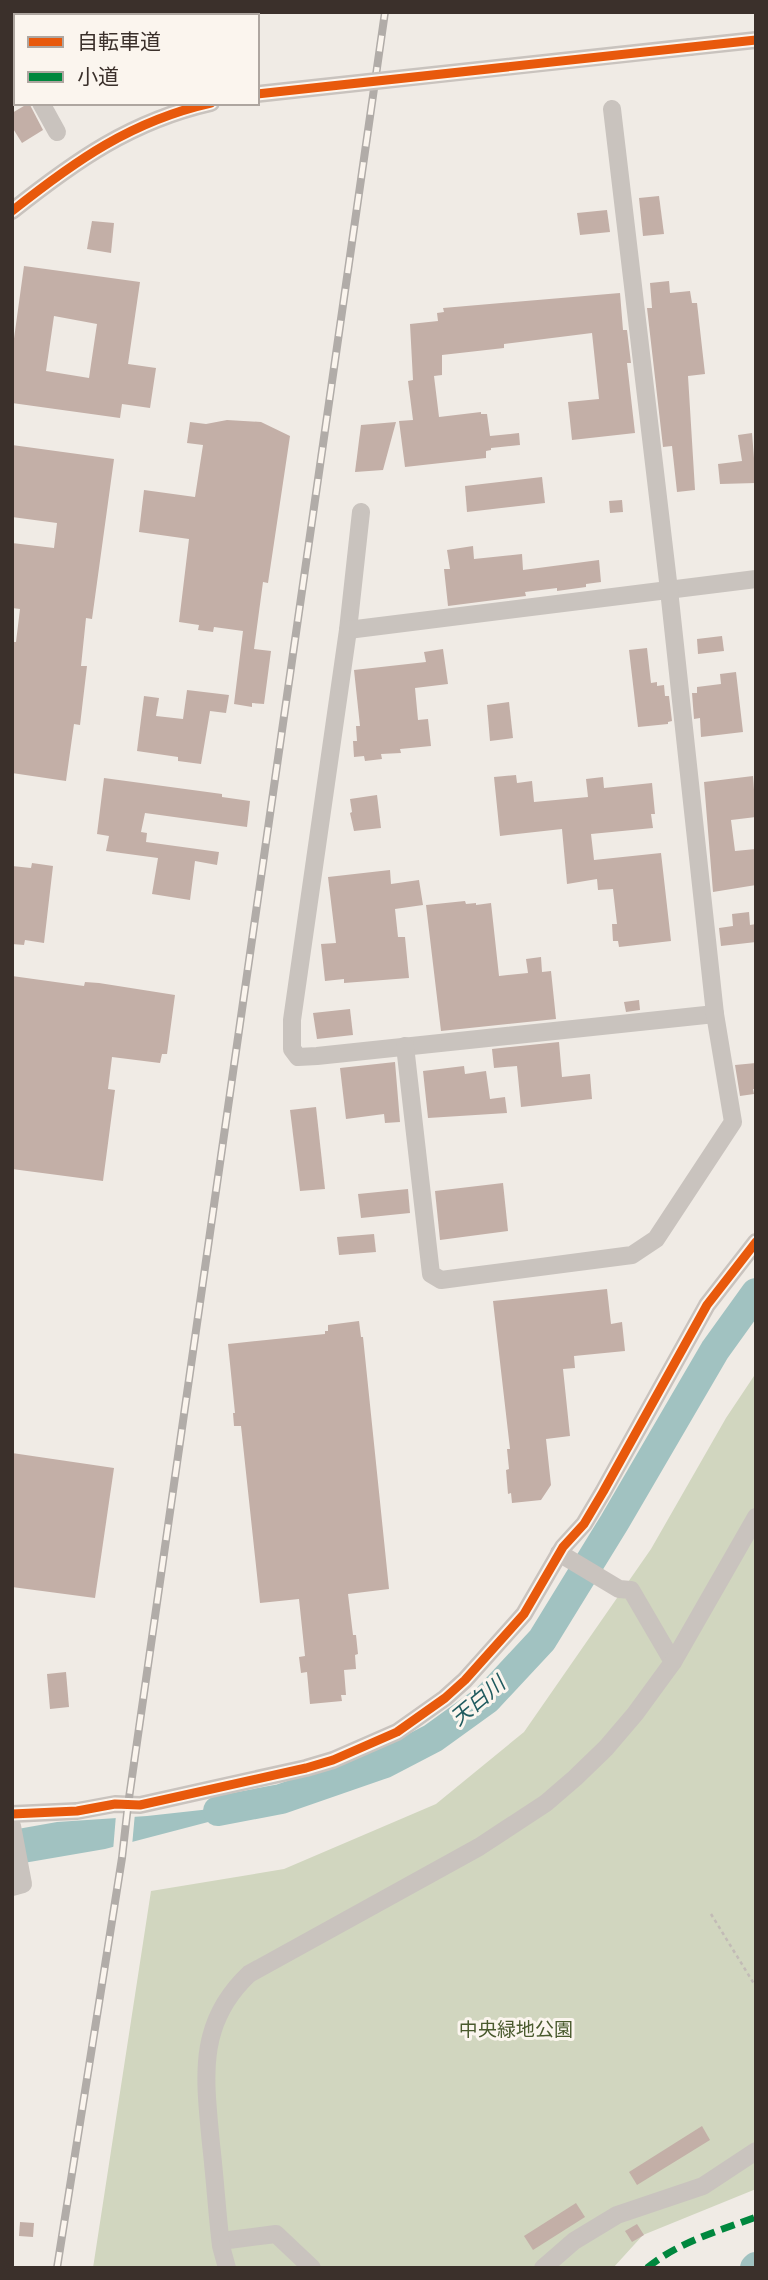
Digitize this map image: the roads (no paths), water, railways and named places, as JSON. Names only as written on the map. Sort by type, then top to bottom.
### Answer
[{"type":"street","points":[[259,94],[756,40]]},
{"type":"street","points":[[42,105],[57,132]]},
{"type":"street","points":[[12,211],[99,147],[148,124],[203,105]]},
{"type":"street","points":[[405,1046],[431,1275],[441,1280],[632,1255],[656,1239],[733,1122],[715,1014],[612,109]]},
{"type":"street","points":[[361,512],[348,630],[292,1020],[292,1049],[298,1057],[715,1014]]},
{"type":"street","points":[[348,630],[756,579]]},
{"type":"street","points":[[12,1814],[78,1811],[115,1804],[140,1805],[306,1768],[397,1732],[444,1698],[489,1655],[524,1615],[603,1492],[707,1305],[756,1242]]},
{"type":"street","points":[[227,2268],[221,2241],[205,2084],[206,2056],[218,2017],[230,1994],[249,1974],[479,1847],[546,1803],[606,1748],[635,1714],[673,1662],[756,1517]]},
{"type":"street","points":[[563,1555],[625,1589],[673,1662]]},
{"type":"street","points":[[12,1826],[17,1882]]},
{"type":"street","points":[[543,2268],[574,2241],[617,2215],[703,2186],[756,2151]]},
{"type":"street","points":[[221,2241],[276,2234],[312,2268]]},
{"type":"water","points":[[292,1800],[105,1849],[12,1865],[12,1830],[57,1822],[147,1816]]},
{"type":"waterway","name":"天白川","points":[[218,1811],[281,1799],[385,1763],[433,1738],[487,1699],[542,1640],[715,1350],[756,1293]]},
{"type":"railway","points":[[57,2268],[122,1858],[385,12]]},
{"type":"park label","name":"中央緑地公園","points":[[516,2029]]}]
